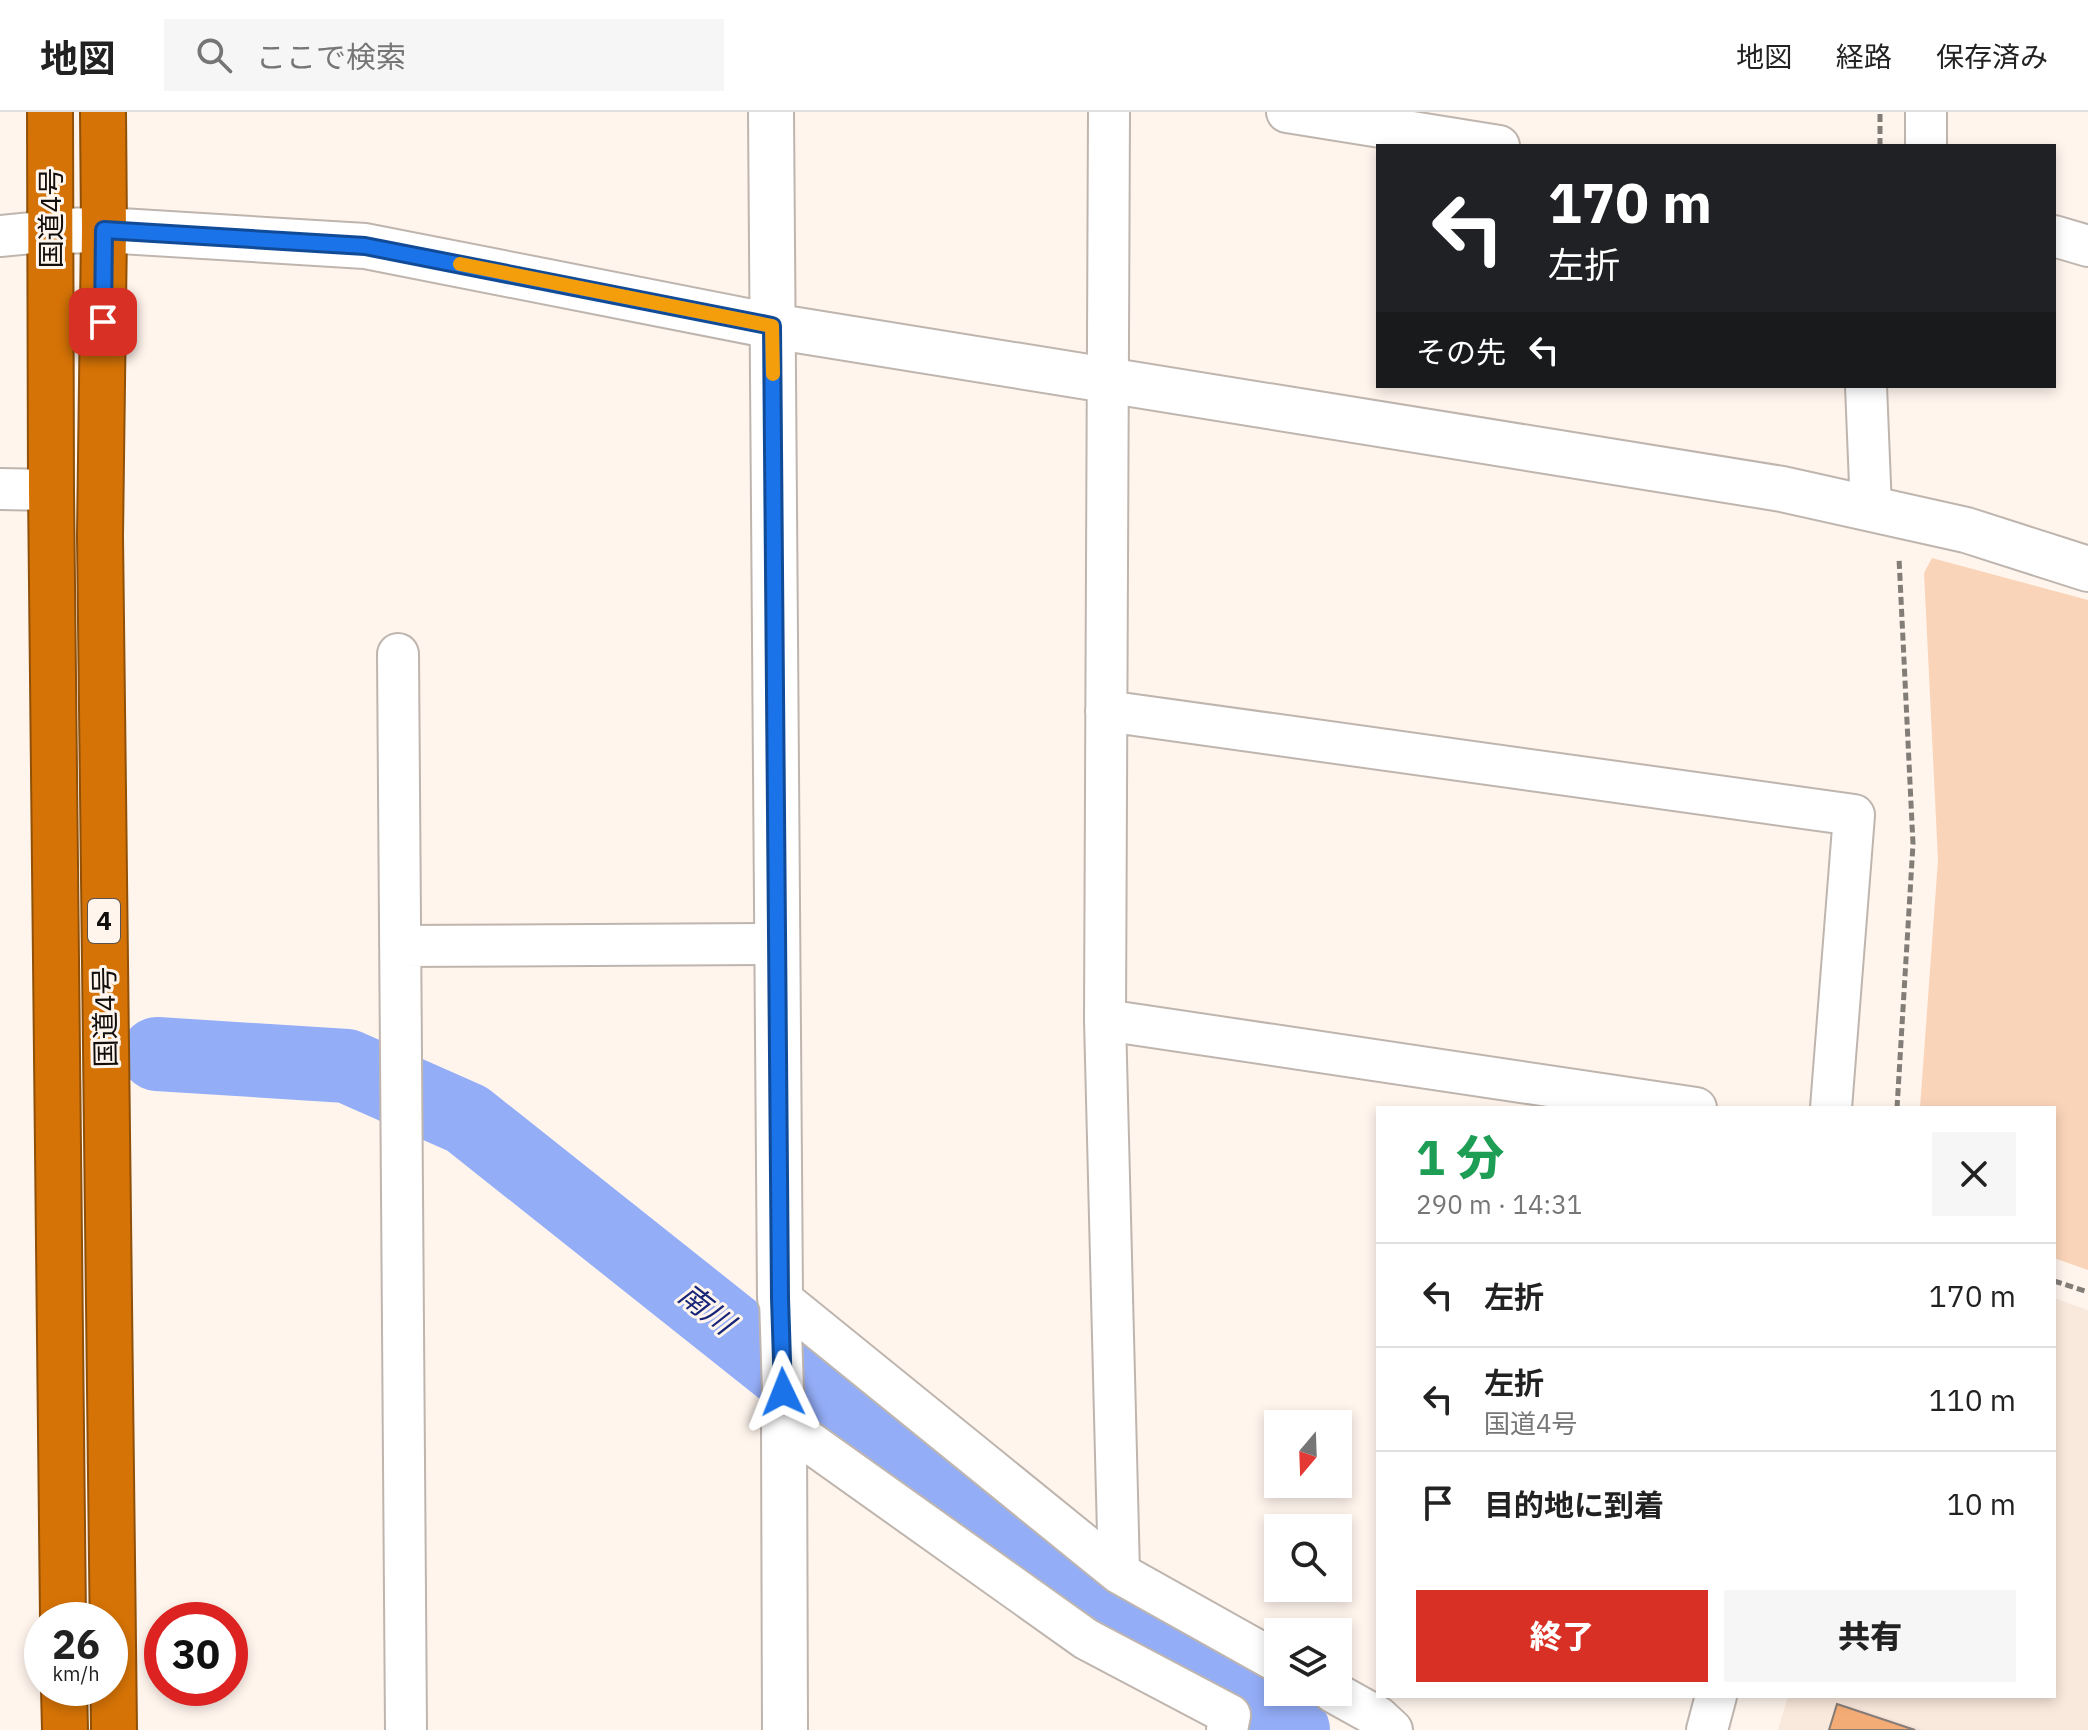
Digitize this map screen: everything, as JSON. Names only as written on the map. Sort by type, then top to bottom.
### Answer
[{"type":"highway","name":"国道4号","points":[[50,112],[63,1602]]},
{"type":"highway","name":"国道4号","points":[[103,112],[100,536],[114,1730]]},
{"type":"highway","points":[[64,1706],[65,1730]]},
{"type":"street","points":[[771,112],[785,1730]]},
{"type":"street","points":[[1109,112],[1105,1020],[1119,1573]]},
{"type":"street","points":[[1287,112],[1487,144]]},
{"type":"street","points":[[1926,112],[1926,144]]},
{"type":"street","points":[[0,236],[104,230],[365,246],[772,326],[1782,489],[1966,530],[2088,569]]},
{"type":"street","points":[[2056,237],[2088,246]]},
{"type":"street","points":[[1866,388],[1886,512]]},
{"type":"street","points":[[0,489],[51,490]]},
{"type":"street","points":[[398,654],[406,1730]]},
{"type":"street","points":[[1106,711],[1854,815],[1831,1106]]},
{"type":"street","points":[[400,946],[777,944]]},
{"type":"street","points":[[1105,1020],[1550,1097],[1669,1106]]},
{"type":"street","points":[[780,1298],[1119,1573],[1264,1654]]},
{"type":"street","points":[[784,1424],[1086,1639],[1230,1715],[1227,1730]]},
{"type":"street","points":[[1707,1730],[1715,1698]]},
{"type":"street","points":[[1352,1700],[1385,1714]]},
{"type":"path","points":[[1880,112],[1880,144]]},
{"type":"path","points":[[1886,512],[1899,555],[1913,844],[1897,1106]]},
{"type":"path","points":[[2056,1282],[2088,1292]]},
{"type":"shaded area","points":[[1932,558],[2088,600],[2088,1270],[2056,1259],[2056,1106],[1920,1106],[1938,860],[1924,573]]},
{"type":"shaded area","points":[[2056,1299],[2088,1310],[2088,1730],[1778,1730],[1787,1698],[2056,1698]]},
{"type":"building","points":[[1837,1704],[1915,1730],[1829,1730]]},
{"type":"waterway","name":"南川","points":[[157,1054],[347,1066],[467,1119],[822,1401],[1052,1571],[1293,1730]]},
{"type":"slow traffic","points":[[460,264],[772,326],[773,374]]},
{"type":"route","points":[[103,322],[104,230],[365,246],[772,326],[783,1392]]}]
